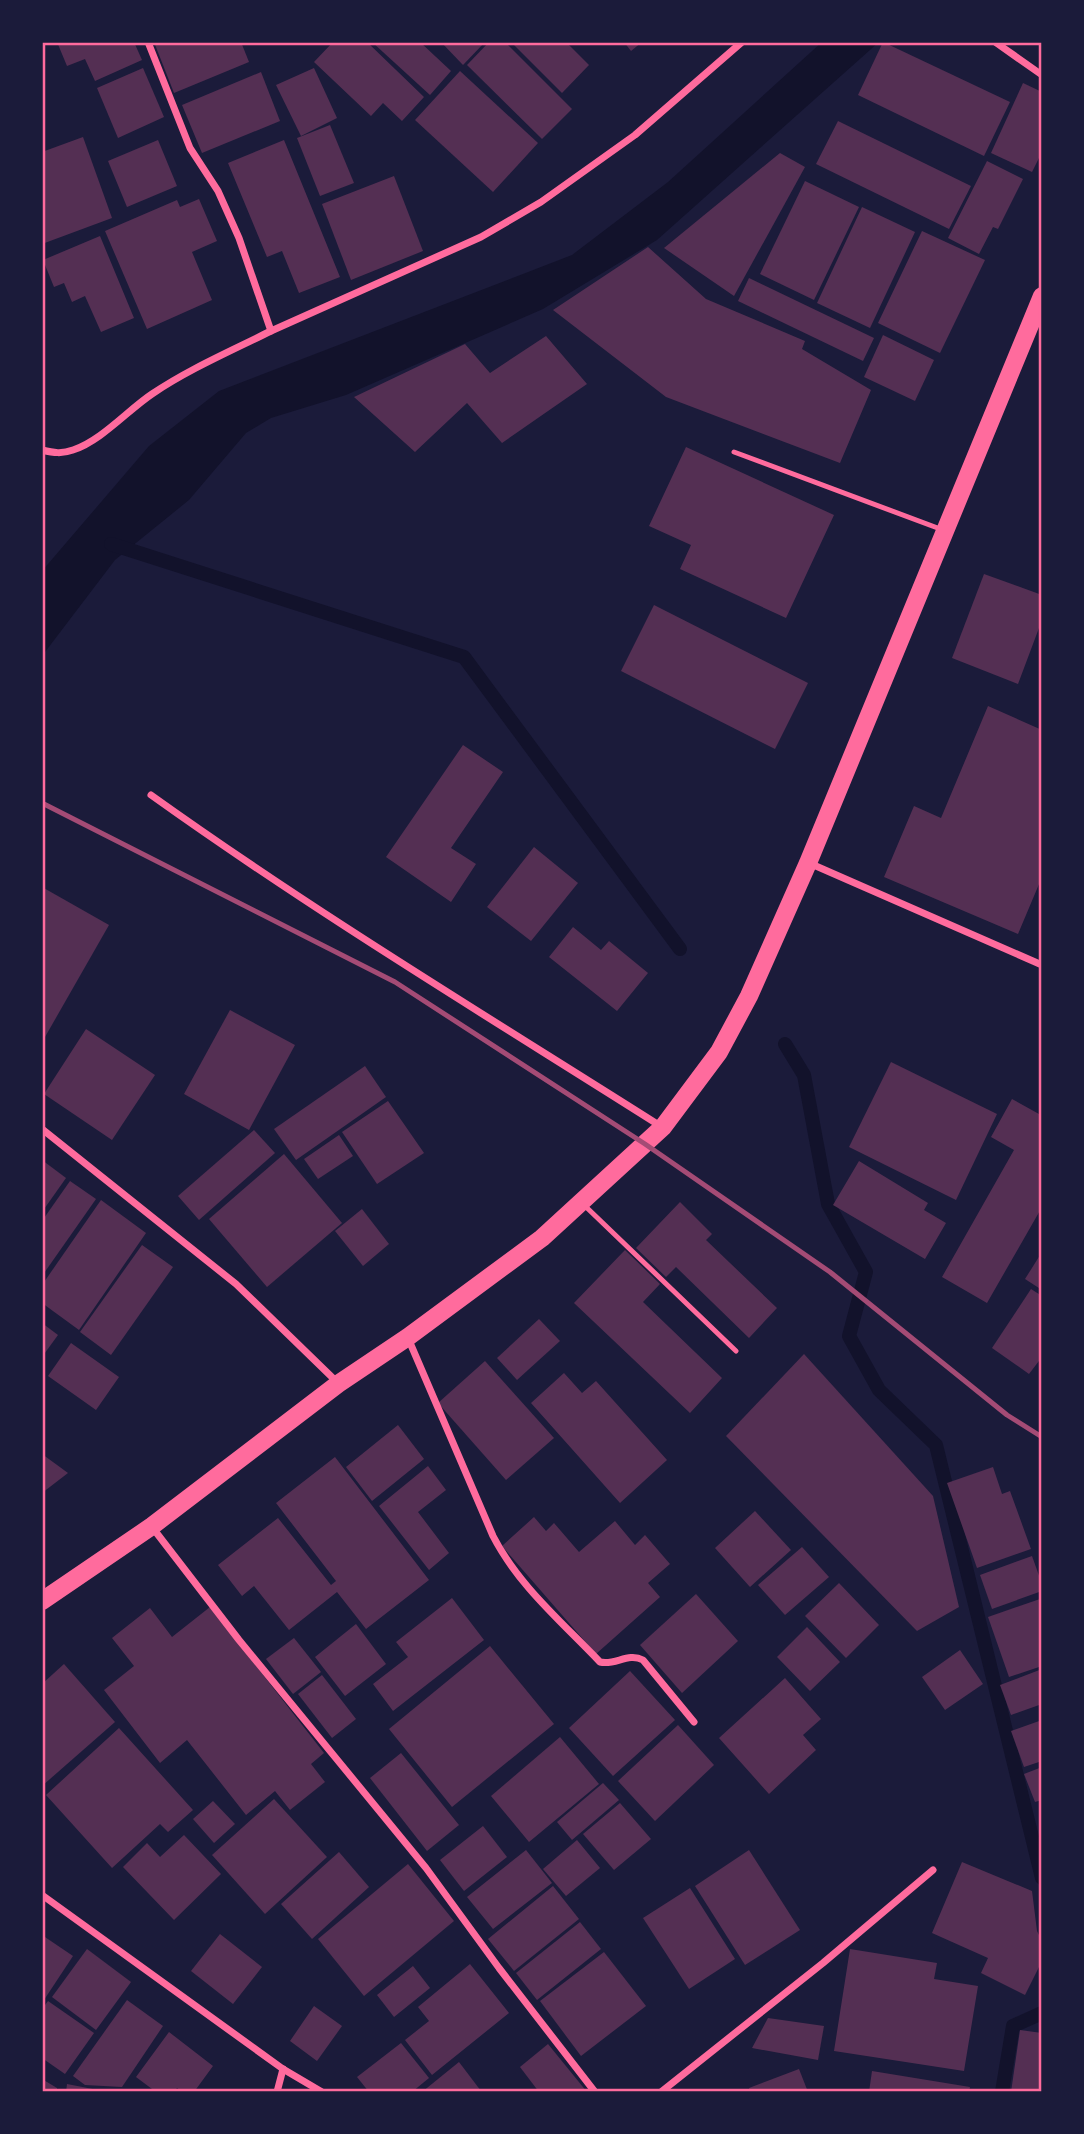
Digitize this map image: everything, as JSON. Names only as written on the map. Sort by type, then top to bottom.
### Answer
[{"type":"main road","points":[[42,1601],[152,1526],[338,1384],[408,1337],[542,1238],[663,1127],[719,1052],[749,996],[808,863],[1042,296]]},
{"type":"street","points":[[148,42],[190,148],[218,191],[239,238],[271,331]]},
{"type":"street","points":[[42,450],[59,454],[76,450],[174,380],[271,331],[481,237],[541,202],[635,135],[742,42]]},
{"type":"street","points":[[995,42],[1042,75]]},
{"type":"street","points":[[151,795],[199,830],[365,939],[663,1127]]},
{"type":"street","points":[[808,863],[1042,965]]},
{"type":"street","points":[[42,1129],[236,1284],[338,1384]]},
{"type":"street","points":[[408,1337],[493,1535],[517,1575],[600,1662],[606,1664],[636,1657],[643,1660],[694,1722]]},
{"type":"street","points":[[152,1526],[239,1640],[426,1868],[595,2092]]},
{"type":"street","points":[[661,2092],[823,1963],[933,1870]]},
{"type":"street","points":[[42,1895],[284,2068],[322,2092]]},
{"type":"street","points":[[277,2092],[284,2068]]},
{"type":"lane","points":[[734,452],[946,531]]},
{"type":"lane","points":[[582,1203],[736,1351]]},
{"type":"shaded area","points":[[822,42],[879,42],[657,240],[543,309],[346,395],[271,418],[246,433],[189,500],[115,560],[42,656],[42,571],[149,446],[219,391],[572,255],[668,182]]},
{"type":"building","points":[[57,42],[134,42],[142,60],[95,81],[85,59],[67,66]]},
{"type":"building","points":[[154,42],[241,42],[249,62],[174,93]]},
{"type":"building","points":[[333,42],[367,42],[424,97],[402,121],[383,103],[371,116],[314,62]]},
{"type":"building","points":[[372,42],[420,42],[451,71],[430,95]]},
{"type":"building","points":[[441,42],[485,42],[463,65]]},
{"type":"building","points":[[489,42],[505,42],[572,109],[542,139],[467,65]]},
{"type":"building","points":[[511,42],[566,42],[589,65],[562,93]]},
{"type":"building","points":[[624,42],[642,42],[631,51]]},
{"type":"building","points":[[883,42],[1010,102],[984,156],[858,95]]},
{"type":"building","points":[[143,68],[164,117],[118,138],[97,88]]},
{"type":"building","points":[[314,68],[337,118],[301,136],[276,85]]},
{"type":"building","points":[[460,71],[538,143],[493,192],[415,120]]},
{"type":"building","points":[[261,72],[280,121],[202,153],[182,105]]},
{"type":"building","points":[[1023,83],[1042,92],[1042,152],[1032,172],[991,153]]},
{"type":"building","points":[[838,121],[971,186],[949,229],[816,164]]},
{"type":"building","points":[[330,125],[354,183],[320,196],[297,138]]},
{"type":"building","points":[[83,137],[112,218],[42,244],[42,152]]},
{"type":"building","points":[[158,140],[177,186],[127,207],[108,161]]},
{"type":"building","points":[[284,140],[340,277],[299,293],[282,251],[267,257],[228,163]]},
{"type":"building","points":[[780,153],[805,167],[734,296],[664,248]]},
{"type":"building","points":[[987,161],[1023,179],[998,229],[993,227],[979,254],[948,238]]},
{"type":"building","points":[[394,176],[423,251],[351,280],[322,204]]},
{"type":"building","points":[[805,181],[859,207],[814,300],[760,274]]},
{"type":"building","points":[[199,199],[217,241],[192,252],[212,300],[147,329],[105,231],[177,200],[180,207]]},
{"type":"building","points":[[862,207],[915,232],[870,328],[817,303]]},
{"type":"building","points":[[922,231],[985,260],[940,353],[878,323]]},
{"type":"building","points":[[100,236],[134,318],[101,332],[85,296],[72,302],[64,283],[54,287],[43,260]]},
{"type":"building","points":[[648,247],[706,299],[805,341],[802,349],[871,390],[840,463],[666,397],[553,310]]},
{"type":"building","points":[[749,278],[874,338],[863,361],[738,301]]},
{"type":"building","points":[[883,335],[934,360],[915,401],[864,377]]},
{"type":"building","points":[[546,336],[587,384],[502,443],[467,403],[415,452],[354,397],[465,344],[490,373]]},
{"type":"building","points":[[686,447],[834,515],[786,618],[680,569],[691,545],[649,526]]},
{"type":"building","points":[[984,574],[1042,595],[1042,620],[1018,684],[952,658]]},
{"type":"building","points":[[654,605],[808,683],[775,749],[621,671]]},
{"type":"building","points":[[988,706],[1042,730],[1042,877],[1018,934],[884,877],[914,806],[941,818]]},
{"type":"building","points":[[463,745],[503,772],[451,848],[476,864],[451,902],[386,857]]},
{"type":"building","points":[[534,847],[578,883],[531,941],[487,907]]},
{"type":"building","points":[[42,887],[109,925],[45,1037],[42,1035]]},
{"type":"building","points":[[573,927],[601,950],[609,941],[648,973],[617,1011],[549,957]]},
{"type":"building","points":[[230,1010],[295,1045],[249,1130],[184,1094]]},
{"type":"building","points":[[86,1029],[155,1075],[112,1140],[44,1094]]},
{"type":"building","points":[[891,1062],[997,1114],[956,1200],[849,1147]]},
{"type":"building","points":[[365,1066],[386,1097],[296,1160],[274,1129]]},
{"type":"building","points":[[1012,1099],[1039,1114],[1042,1109],[1042,1207],[987,1303],[942,1277],[1014,1150],[991,1137]]},
{"type":"building","points":[[388,1101],[424,1153],[377,1184],[342,1132]]},
{"type":"building","points":[[254,1130],[275,1153],[199,1220],[178,1196]]},
{"type":"building","points":[[339,1135],[353,1156],[318,1179],[304,1159]]},
{"type":"building","points":[[284,1154],[342,1223],[267,1287],[209,1219]]},
{"type":"building","points":[[42,1160],[66,1178],[42,1212]]},
{"type":"building","points":[[859,1161],[928,1203],[924,1210],[946,1223],[925,1259],[833,1205]]},
{"type":"building","points":[[70,1181],[96,1199],[42,1276],[42,1221]]},
{"type":"building","points":[[101,1200],[146,1233],[79,1330],[42,1303],[42,1285]]},
{"type":"building","points":[[680,1202],[712,1234],[706,1240],[777,1308],[749,1338],[676,1267],[666,1277],[636,1248]]},
{"type":"building","points":[[362,1209],[389,1244],[363,1266],[335,1231]]},
{"type":"building","points":[[142,1245],[173,1267],[111,1355],[80,1332]]},
{"type":"building","points":[[625,1250],[660,1284],[643,1302],[722,1378],[690,1413],[574,1303]]},
{"type":"building","points":[[1042,1252],[1042,1290],[1025,1279]]},
{"type":"building","points":[[1031,1289],[1042,1296],[1042,1357],[1029,1374],[992,1348]]},
{"type":"building","points":[[539,1319],[560,1341],[517,1380],[497,1358]]},
{"type":"building","points":[[42,1323],[58,1335],[42,1357]]},
{"type":"building","points":[[71,1343],[119,1377],[96,1410],[48,1376]]},
{"type":"building","points":[[804,1354],[933,1496],[959,1607],[917,1631],[726,1436]]},
{"type":"building","points":[[485,1361],[554,1438],[506,1480],[438,1403]]},
{"type":"building","points":[[564,1373],[582,1393],[596,1381],[667,1460],[620,1503],[531,1403]]},
{"type":"building","points":[[398,1425],[424,1459],[372,1501],[346,1467]]},
{"type":"building","points":[[42,1454],[68,1473],[42,1493]]},
{"type":"building","points":[[335,1457],[429,1580],[366,1629],[337,1592],[289,1630],[254,1586],[242,1596],[218,1565],[278,1518],[331,1585],[336,1581],[276,1503]]},
{"type":"building","points":[[428,1466],[446,1490],[418,1512],[449,1553],[429,1570],[379,1506]]},
{"type":"building","points":[[993,1467],[1002,1494],[1010,1491],[1031,1549],[977,1568],[947,1483]]},
{"type":"building","points":[[755,1511],[791,1550],[750,1587],[715,1548]]},
{"type":"building","points":[[534,1517],[546,1531],[554,1523],[579,1552],[615,1521],[635,1545],[645,1535],[670,1564],[648,1583],[660,1597],[596,1654],[502,1546]]},
{"type":"building","points":[[802,1547],[829,1577],[785,1615],[758,1585]]},
{"type":"building","points":[[1032,1556],[1042,1591],[992,1609],[980,1575]]},
{"type":"building","points":[[839,1583],[879,1625],[846,1658],[805,1616]]},
{"type":"building","points":[[696,1594],[738,1641],[682,1693],[640,1645]]},
{"type":"building","points":[[452,1598],[484,1640],[393,1711],[373,1684],[408,1657],[396,1642]]},
{"type":"building","points":[[1040,1599],[1042,1666],[1009,1677],[988,1617]]},
{"type":"building","points":[[210,1607],[324,1753],[311,1764],[325,1782],[290,1810],[275,1791],[246,1815],[187,1740],[160,1763],[104,1690],[134,1666],[112,1638],[150,1608],[172,1637]]},
{"type":"building","points":[[356,1624],[386,1664],[345,1696],[315,1657]]},
{"type":"building","points":[[807,1627],[840,1662],[810,1691],[777,1657]]},
{"type":"building","points":[[294,1638],[321,1672],[293,1694],[266,1659]]},
{"type":"building","points":[[490,1646],[554,1724],[452,1807],[389,1729]]},
{"type":"building","points":[[960,1650],[983,1684],[945,1710],[922,1677]]},
{"type":"building","points":[[64,1664],[115,1722],[42,1786],[42,1684]]},
{"type":"building","points":[[1042,1669],[1042,1704],[1011,1715],[1000,1685]]},
{"type":"building","points":[[630,1671],[675,1720],[613,1776],[569,1728]]},
{"type":"building","points":[[322,1675],[356,1719],[332,1738],[298,1694]]},
{"type":"building","points":[[785,1678],[821,1719],[803,1735],[816,1750],[769,1794],[719,1738]]},
{"type":"building","points":[[1042,1720],[1042,1761],[1024,1767],[1011,1731]]},
{"type":"building","points":[[678,1725],[714,1765],[655,1821],[618,1781]]},
{"type":"building","points":[[119,1728],[193,1810],[168,1832],[160,1824],[112,1868],[46,1795]]},
{"type":"building","points":[[560,1737],[599,1784],[529,1842],[491,1796]]},
{"type":"building","points":[[401,1753],[459,1825],[427,1851],[370,1778]]},
{"type":"building","points":[[1042,1767],[1042,1800],[1035,1802],[1024,1774]]},
{"type":"building","points":[[603,1783],[619,1800],[572,1840],[557,1822]]},
{"type":"building","points":[[274,1799],[327,1857],[265,1914],[212,1855]]},
{"type":"building","points":[[213,1801],[235,1824],[214,1843],[193,1819]]},
{"type":"building","points":[[620,1803],[651,1839],[614,1870],[583,1834]]},
{"type":"building","points":[[483,1826],[507,1857],[464,1891],[440,1860]]},
{"type":"building","points":[[184,1835],[221,1874],[174,1920],[123,1867],[147,1843],[160,1857]]},
{"type":"building","points":[[577,1840],[600,1868],[566,1896],[543,1869]]},
{"type":"building","points":[[526,1850],[552,1883],[493,1929],[467,1897]]},
{"type":"building","points":[[749,1850],[800,1930],[745,1965],[695,1886]]},
{"type":"building","points":[[339,1852],[369,1887],[312,1939],[281,1904]]},
{"type":"building","points":[[962,1862],[1032,1891],[1037,1931],[1042,1941],[1042,1961],[1025,1995],[981,1973],[988,1958],[932,1933]]},
{"type":"building","points":[[408,1864],[454,1921],[364,1996],[318,1939]]},
{"type":"building","points":[[553,1886],[579,1919],[514,1971],[488,1939]]},
{"type":"building","points":[[690,1888],[735,1959],[689,1989],[643,1918]]},
{"type":"building","points":[[580,1922],[601,1949],[537,2000],[516,1973]]},
{"type":"building","points":[[220,1934],[262,1967],[233,2004],[191,1971]]},
{"type":"building","points":[[42,1935],[73,1956],[42,2003]]},
{"type":"building","points":[[87,1949],[131,1982],[96,2030],[52,1997]]},
{"type":"building","points":[[850,1949],[937,1963],[934,1979],[978,1986],[964,2071],[834,2051]]},
{"type":"building","points":[[604,1952],[646,2006],[581,2056],[540,2001]]},
{"type":"building","points":[[470,1964],[509,2013],[432,2075],[405,2040],[429,2021],[418,2007]]},
{"type":"building","points":[[413,1966],[430,1988],[394,2017],[377,1995]]},
{"type":"building","points":[[127,2000],[163,2026],[122,2087],[85,2085],[73,2076]]},
{"type":"building","points":[[48,2001],[94,2033],[65,2074],[42,2058],[42,2009]]},
{"type":"building","points":[[314,2006],[342,2026],[317,2061],[290,2041]]},
{"type":"building","points":[[768,2018],[824,2026],[818,2060],[752,2048]]},
{"type":"building","points":[[1020,2030],[1042,2033],[1042,2092],[1011,2092]]},
{"type":"building","points":[[169,2032],[213,2066],[194,2092],[182,2092],[177,2088],[174,2092],[156,2092],[136,2077]]},
{"type":"building","points":[[401,2043],[429,2078],[412,2092],[369,2092],[357,2077]]},
{"type":"building","points":[[548,2044],[587,2092],[539,2092],[520,2067]]},
{"type":"building","points":[[459,2062],[481,2091],[422,2092]]},
{"type":"building","points":[[799,2069],[808,2092],[750,2092],[749,2088]]},
{"type":"building","points":[[872,2071],[970,2087],[969,2092],[869,2092]]},
{"type":"building","points":[[42,2079],[57,2088],[57,2092],[42,2092]]},
{"type":"building","points":[[67,2084],[103,2091],[103,2092],[66,2092]]},
{"type":"waterway","points":[[111,544],[464,657],[680,949]]},
{"type":"waterway","points":[[785,1044],[804,1075],[828,1204],[866,1272],[849,1336],[879,1390],[936,1445],[1042,1878]]},
{"type":"waterway","points":[[1002,2092],[1013,2026],[1042,2013]]},
{"type":"railway","points":[[42,803],[395,982],[645,1144],[830,1272],[1007,1415],[1042,1437]]}]
